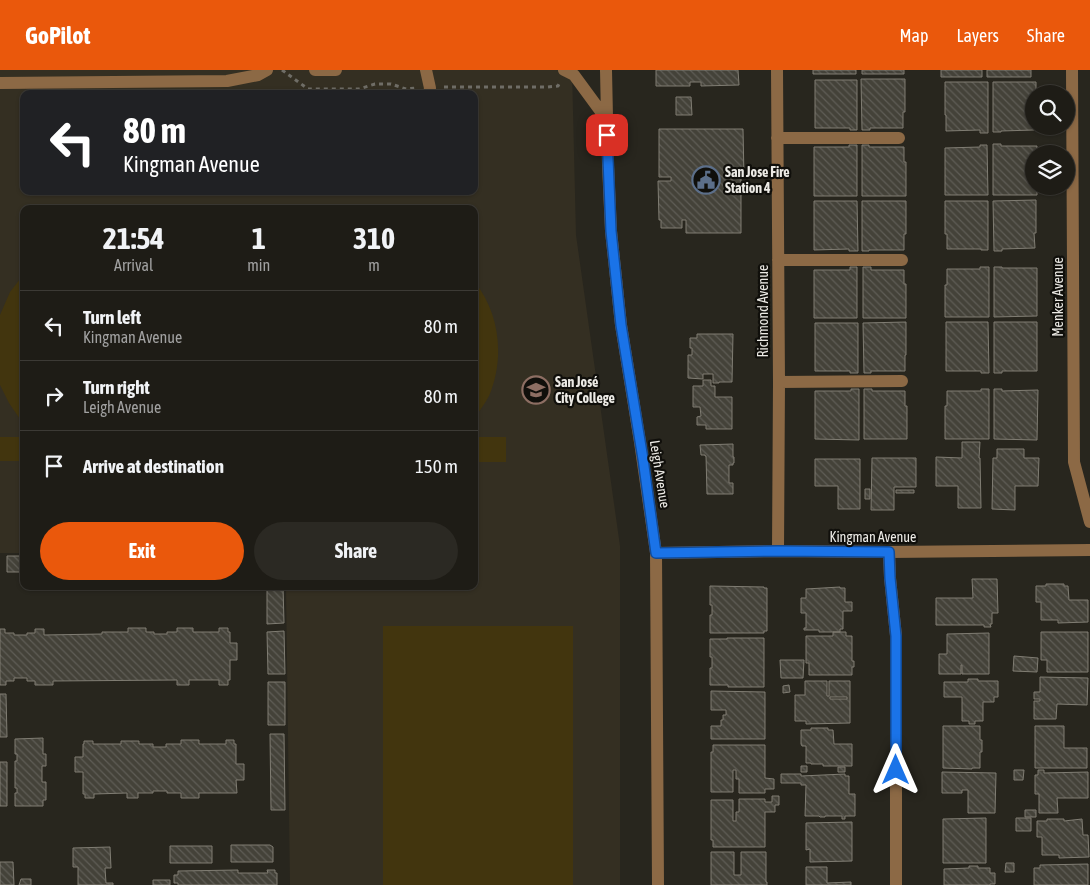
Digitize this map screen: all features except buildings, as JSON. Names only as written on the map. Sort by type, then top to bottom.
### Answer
[{"type":"street","points":[[0,83],[227,81],[258,75],[267,70]]},
{"type":"street","points":[[316,70],[336,70]]},
{"type":"street","points":[[426,70],[430,90]]},
{"type":"street","name":"Leigh Avenue","points":[[606,70],[611,231],[621,325],[656,553],[658,885]]},
{"type":"street","name":"Richmond Avenue","points":[[777,70],[778,551]]},
{"type":"street","name":"Menker Avenue","points":[[1072,70],[1074,462],[1090,522]]},
{"type":"street","points":[[562,75],[574,75],[607,120]]},
{"type":"street","points":[[777,138],[899,138]]},
{"type":"street","points":[[778,260],[902,260]]},
{"type":"street","points":[[779,382],[902,381]]},
{"type":"street","name":"Kingman Avenue","points":[[656,553],[1090,550]]},
{"type":"street","points":[[889,552],[896,636],[896,885]]},
{"type":"path","points":[[282,70],[308,89],[359,89],[375,84],[391,84],[406,89],[430,90],[548,87],[558,86],[562,75]]},
{"type":"shaded area","name":"San José City College","points":[[0,70],[572,70],[576,235],[620,546],[620,885],[290,885],[286,590],[478,590],[478,205],[20,205],[20,553],[0,553]]},
{"type":"shaded area","points":[[20,279],[20,419],[0,385],[0,315],[10,292]]},
{"type":"shaded area","points":[[478,287],[490,307],[497,336],[497,366],[494,381],[486,402],[478,413]]},
{"type":"shaded area","points":[[0,437],[20,437],[20,461],[0,461]]},
{"type":"shaded area","points":[[478,437],[506,437],[506,462],[478,462]]},
{"type":"shaded area","points":[[383,626],[573,626],[573,885],[383,885]]},
{"type":"place","name":"San Jose Fire Station 4","points":[[706,180]]},
{"type":"place","name":"San José City College","points":[[536,390]]},
{"type":"route","points":[[607,135],[611,231],[621,325],[656,553],[889,552],[896,636],[896,770]]}]
